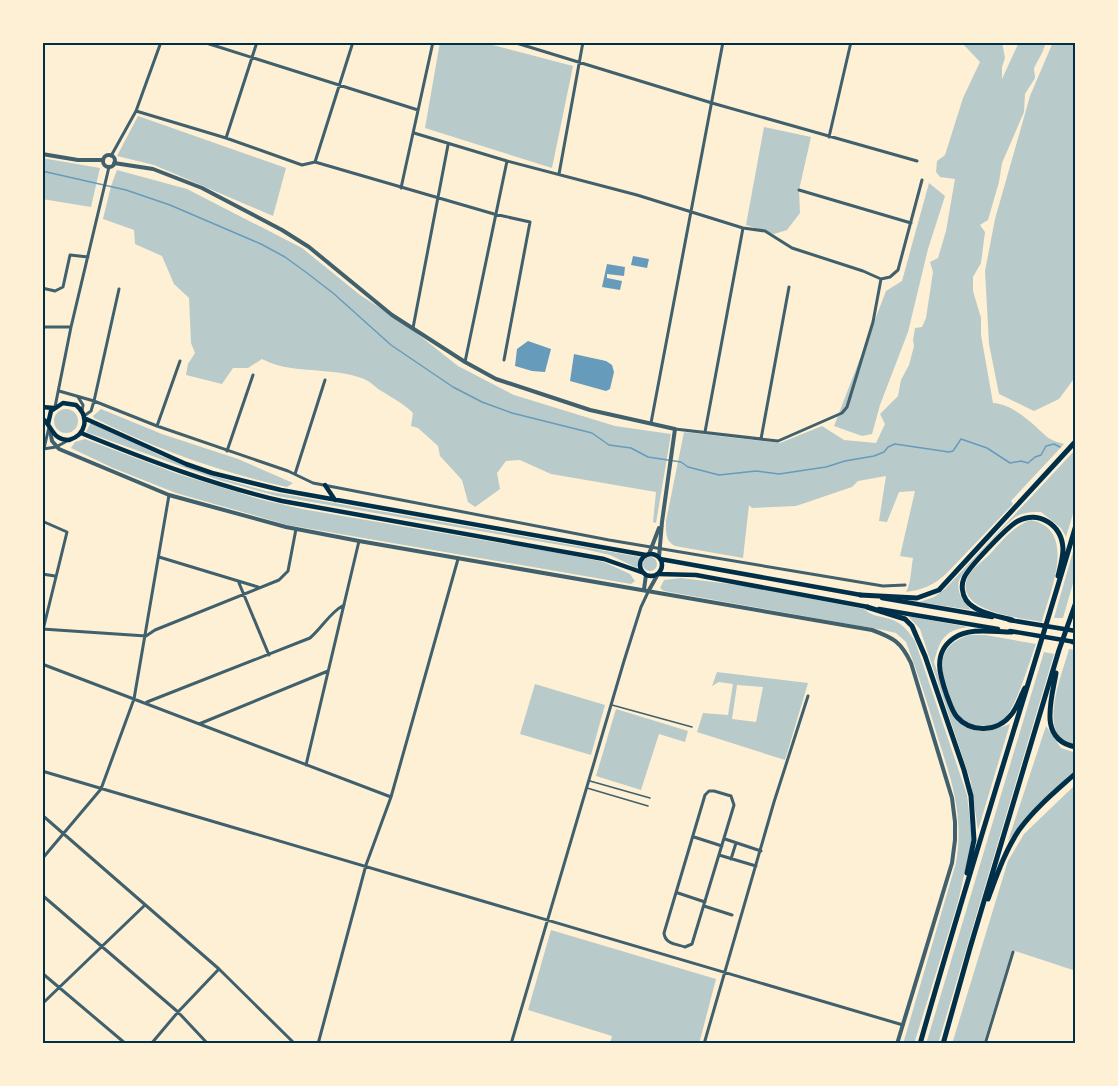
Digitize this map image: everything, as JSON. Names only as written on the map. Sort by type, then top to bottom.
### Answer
[{"type":"highway","points":[[860,595],[917,598],[939,590],[1076,441]]},
{"type":"highway","points":[[1012,620],[978,609],[970,604],[963,593],[962,584],[969,571],[1012,524],[1029,517],[1048,522],[1057,529],[1061,539],[1063,549],[1052,608]]},
{"type":"highway","points":[[954,921],[1040,650],[1076,525]]},
{"type":"highway","points":[[945,1044],[970,948],[1076,602]]},
{"type":"highway","points":[[867,607],[895,614],[904,618],[912,626],[925,656],[964,770],[972,805],[974,840],[919,1044]]},
{"type":"highway","points":[[1012,632],[962,634],[942,650],[938,668],[952,710],[963,722],[976,728],[1000,725],[1014,712],[1034,667]]},
{"type":"highway","points":[[1059,653],[1049,712],[1050,723],[1059,739],[1076,747]]},
{"type":"highway","points":[[970,948],[999,869],[1018,832],[1039,807],[1076,773]]},
{"type":"main road","points":[[49,427],[49,416],[55,407],[63,403],[72,404],[84,415],[186,464],[212,473],[307,496],[648,555],[860,595],[1076,631]]},
{"type":"main road","points":[[42,406],[55,407]]},
{"type":"main road","points":[[42,418],[56,437],[67,440],[74,439],[81,433],[85,424],[84,415]]},
{"type":"main road","points":[[81,433],[182,472],[240,491],[282,501],[606,559],[652,576],[658,574],[696,575],[1075,642]]},
{"type":"main road","points":[[325,485],[335,500]]},
{"type":"main road","points":[[645,574],[641,568],[641,562],[648,555]]},
{"type":"main road","points":[[658,574],[663,566],[660,558]]},
{"type":"street","points":[[111,156],[136,111],[160,42]]},
{"type":"street","points":[[203,42],[418,110]]},
{"type":"street","points":[[226,138],[257,42]]},
{"type":"street","points":[[315,162],[353,42]]},
{"type":"street","points":[[401,188],[433,42]]},
{"type":"street","points":[[513,42],[712,103],[916,161]]},
{"type":"street","points":[[559,174],[583,42]]},
{"type":"street","points":[[650,424],[723,42]]},
{"type":"street","points":[[829,137],[851,42]]},
{"type":"street","points":[[136,111],[226,138],[302,165],[315,162],[494,214],[530,222],[504,360]]},
{"type":"street","points":[[414,133],[448,145],[637,195],[743,228],[765,231],[792,248],[863,270],[881,279],[890,277],[898,270],[922,180]]},
{"type":"street","points":[[412,328],[448,145]]},
{"type":"street","points":[[42,154],[78,160],[103,160],[106,156],[111,156]]},
{"type":"street","points":[[111,156],[114,163]]},
{"type":"street","points":[[103,160],[104,165],[109,167]]},
{"type":"street","points":[[465,362],[494,214],[507,161]]},
{"type":"street","points":[[55,407],[104,184],[109,167],[114,163],[153,169],[202,188],[282,230],[309,247],[392,315],[496,379],[590,410],[675,429],[778,441],[842,413],[847,407],[873,322],[881,279]]},
{"type":"street","points":[[799,190],[911,223]]},
{"type":"street","points":[[705,432],[743,228]]},
{"type":"street","points":[[42,288],[55,291],[63,287],[70,255],[88,257]]},
{"type":"street","points":[[761,439],[789,287]]},
{"type":"street","points":[[78,396],[83,405],[84,415],[90,411],[94,401],[119,289]]},
{"type":"street","points":[[42,327],[71,327]]},
{"type":"street","points":[[157,426],[180,361]]},
{"type":"street","points":[[226,451],[252,375]]},
{"type":"street","points":[[295,474],[325,380]]},
{"type":"street","points":[[58,391],[94,401],[157,426],[295,474],[313,483],[653,547],[884,586],[905,585]]},
{"type":"street","points":[[49,427],[56,447],[169,495],[296,529],[872,630],[891,637],[905,650],[911,663],[952,798],[955,822],[952,863],[897,1044]]},
{"type":"street","points":[[42,457],[49,427]]},
{"type":"street","points":[[660,558],[662,522],[675,429]]},
{"type":"street","points":[[43,449],[56,447],[67,440]]},
{"type":"street","points":[[42,858],[101,789],[134,699],[169,495]]},
{"type":"street","points":[[42,522],[67,532],[42,634]]},
{"type":"street","points":[[648,555],[662,522]]},
{"type":"street","points":[[43,629],[146,636],[154,630],[279,580],[288,571],[296,529]]},
{"type":"street","points":[[306,765],[358,541]]},
{"type":"street","points":[[159,557],[261,587]]},
{"type":"street","points":[[318,1044],[366,865],[391,797],[458,559]]},
{"type":"street","points":[[42,574],[56,576]]},
{"type":"street","points":[[511,1044],[646,590],[645,574]]},
{"type":"street","points":[[646,590],[658,574]]},
{"type":"street","points":[[236,580],[241,584],[268,655]]},
{"type":"street","points":[[145,703],[310,638],[344,605]]},
{"type":"street","points":[[42,664],[391,797]]},
{"type":"street","points":[[199,724],[328,671]]},
{"type":"street","points":[[704,1044],[808,696]]},
{"type":"street","points":[[42,771],[903,1025]]},
{"type":"street","points":[[714,790],[731,796],[734,800],[724,839],[692,944],[685,947],[668,942],[664,938],[664,933],[705,795],[709,791],[714,790]]},
{"type":"street","points":[[42,815],[219,969],[295,1044]]},
{"type":"street","points":[[694,837],[722,846]]},
{"type":"street","points":[[724,839],[760,851]]},
{"type":"street","points":[[731,859],[736,843]]},
{"type":"street","points":[[719,855],[756,866]]},
{"type":"street","points":[[678,892],[732,915]]},
{"type":"street","points":[[42,895],[178,1012],[208,1044]]},
{"type":"street","points":[[42,1004],[145,905]]},
{"type":"street","points":[[985,1044],[1013,952]]},
{"type":"street","points":[[151,1044],[219,969]]},
{"type":"street","points":[[42,973],[126,1044]]},
{"type":"lane","points":[[611,705],[692,728]]},
{"type":"lane","points":[[588,781],[650,798]]},
{"type":"lane","points":[[586,787],[648,806]]},
{"type":"shaded area","points":[[440,42],[481,42],[573,66],[552,168],[425,128]]},
{"type":"shaded area","points":[[964,42],[1002,42],[1005,58],[1002,79],[1019,42],[1046,42],[1034,68],[1035,78],[1025,94],[1024,112],[1002,163],[988,220],[980,225],[985,232],[981,263],[973,277],[973,291],[981,318],[981,335],[993,403],[1015,410],[1048,437],[1064,444],[1011,501],[1013,504],[946,574],[932,584],[917,590],[906,592],[913,558],[900,556],[915,491],[899,492],[887,522],[879,521],[886,476],[858,481],[852,487],[796,506],[752,508],[749,505],[743,558],[675,546],[668,539],[666,521],[684,432],[780,443],[822,426],[844,440],[876,443],[885,424],[880,414],[898,396],[901,380],[909,365],[914,346],[915,328],[922,327],[926,318],[933,272],[930,262],[938,258],[946,231],[955,179],[940,177],[936,172],[937,161],[945,155],[963,98],[980,62],[964,45]]},
{"type":"shaded area","points":[[1053,42],[1076,42],[1076,376],[1059,399],[1034,411],[999,394],[989,344],[985,271],[995,219],[1030,96]]},
{"type":"shaded area","points":[[138,116],[286,168],[273,216],[154,165],[117,156]]},
{"type":"shaded area","points":[[764,127],[811,137],[799,190],[800,213],[787,230],[774,234],[746,225]]},
{"type":"shaded area","points":[[42,158],[100,168],[91,207],[42,199]]},
{"type":"shaded area","points":[[117,170],[187,189],[302,248],[360,295],[405,324],[458,366],[514,395],[615,426],[671,434],[656,523],[653,522],[656,492],[551,474],[520,460],[506,461],[497,473],[500,489],[475,507],[468,502],[462,480],[440,456],[438,446],[418,428],[411,426],[413,413],[368,381],[357,377],[284,367],[262,359],[248,368],[233,368],[222,384],[186,375],[188,364],[195,353],[191,343],[189,298],[174,284],[162,256],[135,244],[134,230],[103,219]]},
{"type":"shaded area","points":[[929,183],[945,196],[928,249],[908,332],[880,405],[872,434],[862,436],[834,426],[886,291],[902,281]]},
{"type":"shaded area","points":[[66,409],[75,412],[78,421],[75,430],[66,433],[57,430],[54,421],[57,412]]},
{"type":"shaded area","points":[[101,409],[162,434],[238,459],[293,483],[287,487],[262,481],[164,450],[94,418],[93,416]]},
{"type":"shaded area","points":[[91,422],[161,456],[217,477],[266,491],[640,557],[637,568],[610,555],[584,549],[277,496],[219,480],[86,432]]},
{"type":"shaded area","points":[[85,439],[178,474],[259,499],[302,509],[604,562],[630,574],[635,581],[631,584],[288,525],[176,493],[113,468],[71,448],[75,442]]},
{"type":"shaded area","points":[[1076,449],[1076,504],[1066,537],[1061,528],[1041,512],[1020,515],[993,539],[967,568],[959,581],[960,593],[971,610],[919,602],[934,597],[945,589]]},
{"type":"shaded area","points":[[1031,520],[1045,526],[1054,536],[1057,548],[1054,579],[1042,622],[1006,615],[980,606],[971,599],[966,590],[967,579],[973,569],[1013,530]]},
{"type":"shaded area","points":[[1076,541],[1076,573],[1063,618],[1054,618]]},
{"type":"shaded area","points":[[650,557],[655,559],[657,564],[655,569],[650,571],[645,569],[643,564],[645,559]]},
{"type":"shaded area","points":[[681,578],[746,586],[864,609],[900,624],[915,641],[967,795],[972,840],[958,902],[914,1044],[903,1044],[956,863],[959,830],[958,814],[948,769],[906,642],[896,633],[883,630],[664,591],[660,588],[664,580]]},
{"type":"shaded area","points":[[908,616],[968,627],[960,628],[944,637],[934,662],[949,707],[955,718],[964,726],[975,730],[990,730],[1010,724],[978,830],[971,782],[920,629]]},
{"type":"shaded area","points":[[969,635],[985,635],[1036,644],[1012,707],[1002,721],[993,725],[976,725],[966,722],[957,714],[943,675],[943,658],[946,651],[951,645]]},
{"type":"shaded area","points":[[1069,649],[1076,650],[1076,747],[1063,741],[1057,733],[1054,722],[1056,697]]},
{"type":"shaded area","points":[[1044,652],[1054,654],[938,1044],[926,1044]]},
{"type":"shaded area","points":[[717,672],[808,683],[785,760],[697,732],[703,713],[728,715],[733,684],[719,682],[712,686]],"holes":[[[737,685],[763,687],[756,722],[732,719]]]},
{"type":"shaded area","points":[[535,684],[605,705],[591,755],[520,734]]},
{"type":"shaded area","points":[[616,709],[688,731],[685,742],[659,734],[641,790],[596,776]]},
{"type":"shaded area","points":[[1046,726],[1061,748],[1076,753],[1076,771],[1021,824],[1008,841]]},
{"type":"shaded area","points":[[1076,784],[1076,971],[1012,950],[983,1044],[952,1044],[1008,861],[1024,834]]},
{"type":"shaded area","points":[[551,930],[716,979],[699,1044],[610,1044],[612,1036],[528,1010]]},
{"type":"water","points":[[633,256],[649,259],[647,268],[631,265]]},
{"type":"water","points":[[607,264],[625,267],[624,276],[607,274],[607,278],[622,281],[620,290],[602,287]]},
{"type":"water","points":[[528,341],[551,349],[545,372],[515,366],[517,349]]},
{"type":"water","points":[[574,354],[606,361],[612,365],[614,372],[610,389],[606,391],[570,381]]},
{"type":"waterway","points":[[42,171],[126,190],[170,205],[261,244],[285,257],[307,273],[391,345],[453,387],[482,402],[512,413],[592,433],[609,445],[631,448],[648,457],[681,462],[688,467],[719,475],[756,471],[779,474],[826,467],[874,456],[895,444],[949,452],[953,451],[961,439],[987,448],[1010,463],[1021,461],[1028,463],[1041,455],[1046,446],[1054,444],[1060,447]]}]
